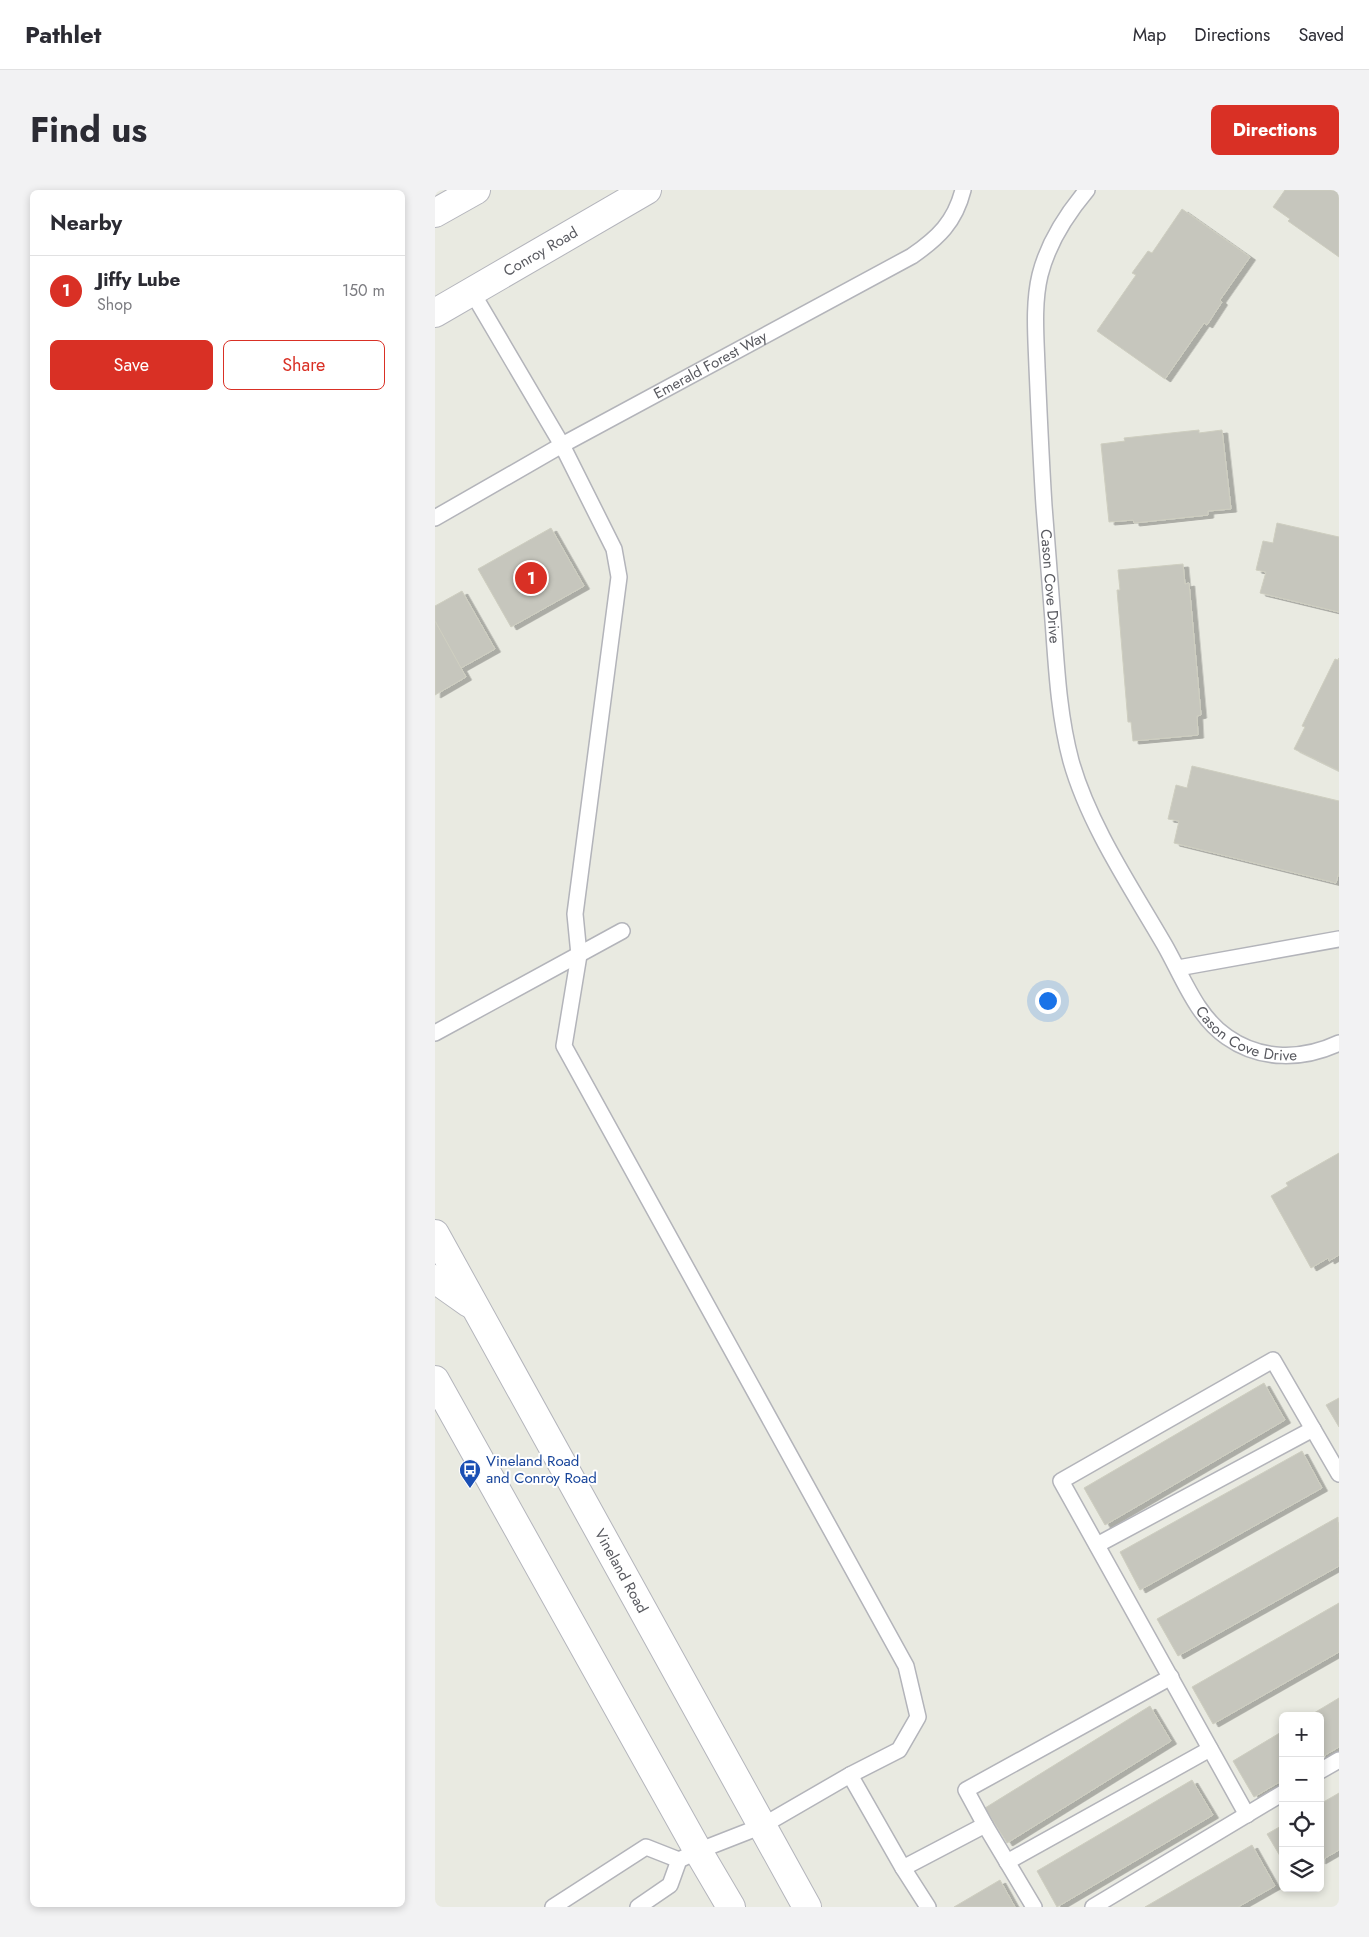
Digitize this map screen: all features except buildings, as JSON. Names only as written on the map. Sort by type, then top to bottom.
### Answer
[{"type":"street","points":[[435,213],[476,190]]},
{"type":"street","name":"Conroy Road","points":[[435,313],[647,190]]},
{"type":"street","name":"Vineland Road","points":[[435,1234],[807,1907]]},
{"type":"street","points":[[435,1279],[476,1308]]},
{"type":"street","points":[[435,1380],[689,1856],[731,1907]]},
{"type":"lane","name":"Emerald Forest Way","points":[[435,518],[562,445],[912,256],[935,240],[953,219],[963,190]]},
{"type":"lane","name":"Cason Cove Drive","points":[[1087,190],[1069,211],[1045,256],[1039,277],[1036,307],[1040,439],[1058,696],[1071,762],[1101,834],[1178,968],[1190,993],[1205,1016],[1225,1036],[1250,1050],[1277,1056],[1309,1054],[1339,1042]]},
{"type":"lane","points":[[472,292],[562,445],[614,549],[619,577],[575,914],[579,955],[564,1046],[906,1666],[918,1717],[899,1750],[850,1775],[762,1826],[689,1856],[646,1847],[553,1907]]},
{"type":"lane","points":[[435,1033],[621,931]]},
{"type":"lane","points":[[1178,968],[1339,940]]},
{"type":"lane","points":[[1247,1815],[1061,1481],[1273,1360],[1339,1474]]},
{"type":"lane","points":[[1097,1545],[1313,1429]]},
{"type":"lane","points":[[1034,1907],[985,1825],[967,1790],[1171,1677]]},
{"type":"lane","points":[[1007,1862],[1211,1749]]},
{"type":"lane","points":[[1324,1769],[1339,1760]]},
{"type":"lane","points":[[850,1775],[903,1868],[928,1907]]},
{"type":"lane","points":[[1093,1907],[1279,1795]]},
{"type":"lane","points":[[903,1868],[985,1825]]},
{"type":"lane","points":[[638,1907],[670,1886],[689,1856]]},
{"type":"place","name":"Jiffy Lube","points":[[531,578]]},
{"type":"place","name":"Vineland Road and Conroy Road","points":[[470,1489]]}]
